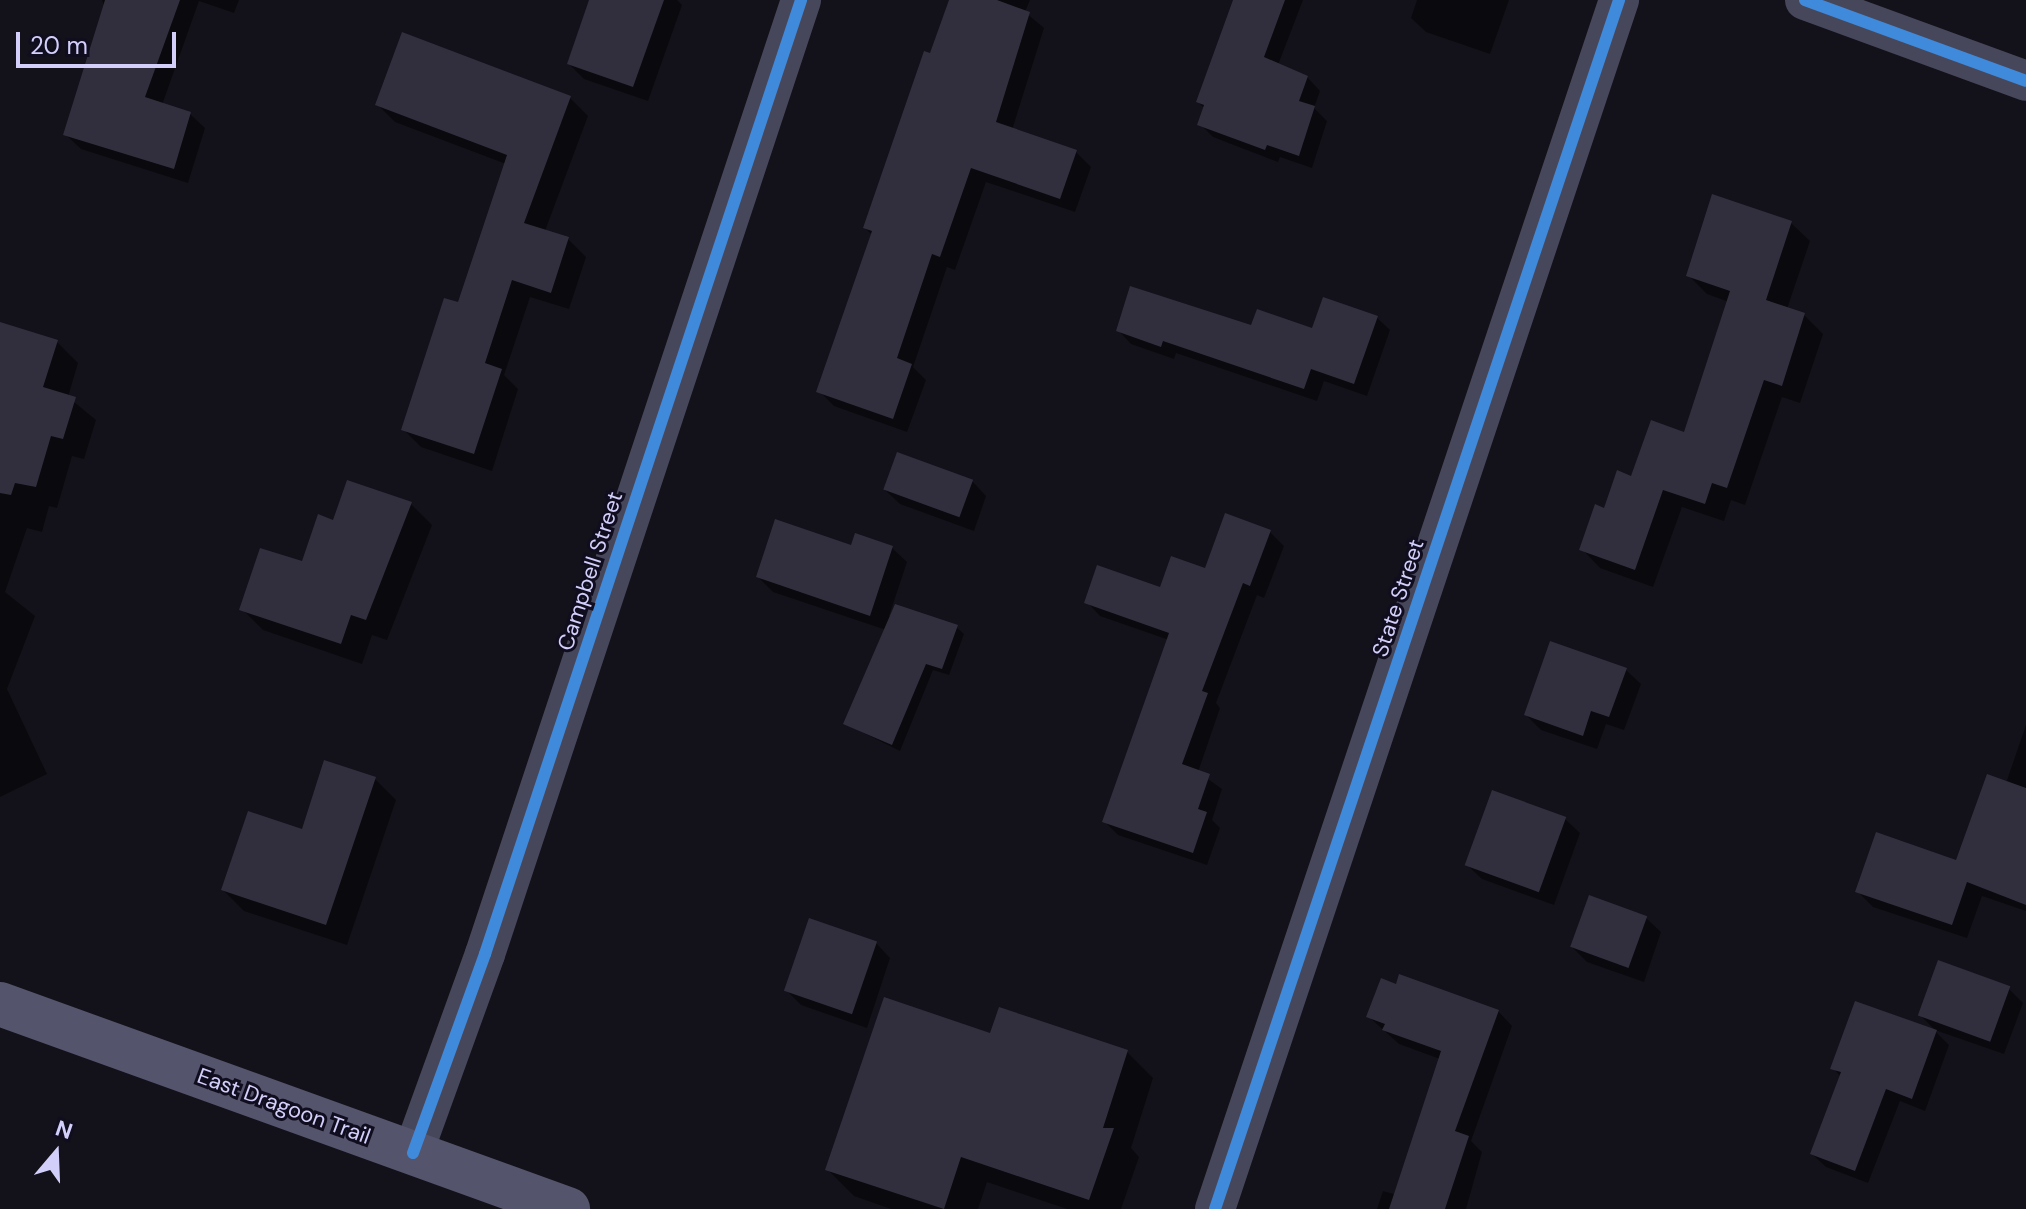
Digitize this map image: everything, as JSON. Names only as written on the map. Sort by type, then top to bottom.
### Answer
[{"type":"street","name":"Campbell Street","points":[[413,1153],[495,925],[801,0]]},
{"type":"street","name":"State Street","points":[[1215,1209],[1619,0]]},
{"type":"street","points":[[1805,0],[2026,81]]},
{"type":"street","name":"East Dragoon Trail","points":[[0,1004],[568,1209]]},
{"type":"building","points":[[105,0],[180,0],[145,97],[191,112],[174,169],[63,135]]},
{"type":"building","points":[[589,0],[664,0],[633,87],[567,64]]},
{"type":"building","points":[[949,0],[997,0],[1030,12],[996,122],[1077,150],[1060,199],[971,168],[940,257],[932,254],[897,358],[912,364],[893,419],[816,392],[872,231],[863,228],[924,51],[930,53]]},
{"type":"building","points":[[1233,0],[1285,0],[1264,57],[1308,76],[1299,101],[1315,106],[1299,156],[1267,145],[1265,150],[1197,125],[1204,105],[1196,102]]},
{"type":"building","points":[[402,32],[571,96],[524,223],[569,237],[551,293],[512,280],[485,363],[502,369],[474,454],[401,430],[444,298],[458,302],[507,155],[375,105]]},
{"type":"building","points":[[1712,194],[1792,221],[1766,300],[1805,313],[1782,386],[1764,380],[1727,488],[1712,483],[1705,504],[1663,490],[1635,570],[1579,550],[1595,504],[1604,508],[1617,470],[1631,476],[1651,420],[1684,432],[1730,291],[1686,276]]},
{"type":"building","points":[[1130,286],[1251,325],[1257,309],[1312,328],[1323,297],[1378,316],[1354,384],[1311,369],[1304,389],[1163,341],[1161,347],[1116,331]]},
{"type":"building","points":[[0,322],[58,340],[43,387],[76,397],[63,439],[51,436],[36,487],[15,483],[11,495],[0,493]]},
{"type":"building","points":[[897,452],[973,480],[959,517],[883,490]]},
{"type":"building","points":[[347,480],[412,502],[366,620],[351,615],[341,644],[239,610],[260,548],[302,561],[318,514],[333,520]]},
{"type":"building","points":[[1225,513],[1271,530],[1250,586],[1243,583],[1202,691],[1208,693],[1182,764],[1210,774],[1198,809],[1207,812],[1193,853],[1102,822],[1169,633],[1084,603],[1097,565],[1160,587],[1171,556],[1205,568]]},
{"type":"building","points":[[775,519],[851,545],[855,533],[893,546],[870,616],[756,577]]},
{"type":"building","points":[[895,604],[958,625],[942,669],[926,664],[892,745],[843,724]]},
{"type":"building","points":[[1550,641],[1627,668],[1609,717],[1591,711],[1583,736],[1524,715]]},
{"type":"building","points":[[324,760],[376,777],[326,925],[221,890],[248,811],[302,829]]},
{"type":"building","points":[[1987,774],[2026,788],[2026,905],[1967,882],[1952,925],[1855,892],[1876,832],[1956,860]]},
{"type":"building","points":[[1492,790],[1566,817],[1539,892],[1465,865]]},
{"type":"building","points":[[1589,895],[1647,916],[1628,968],[1570,947]]},
{"type":"building","points":[[809,918],[877,941],[852,1014],[784,991]]},
{"type":"building","points":[[1938,960],[2010,986],[1990,1042],[1918,1015]]},
{"type":"building","points":[[1399,974],[1499,1010],[1455,1131],[1469,1136],[1445,1209],[1389,1209],[1441,1051],[1382,1030],[1385,1024],[1366,1017],[1381,978],[1396,984]]},
{"type":"building","points":[[884,997],[990,1033],[999,1007],[1128,1050],[1103,1128],[1114,1128],[1089,1200],[961,1157],[944,1209],[825,1170]]},
{"type":"building","points":[[1855,1001],[1937,1030],[1912,1099],[1886,1089],[1855,1171],[1810,1154],[1841,1072],[1830,1069]]},
{"type":"cycle path","points":[[413,1153],[485,954],[801,0]]},
{"type":"cycle path","points":[[1215,1209],[1619,0]]},
{"type":"cycle path","points":[[1805,0],[2026,81]]}]
